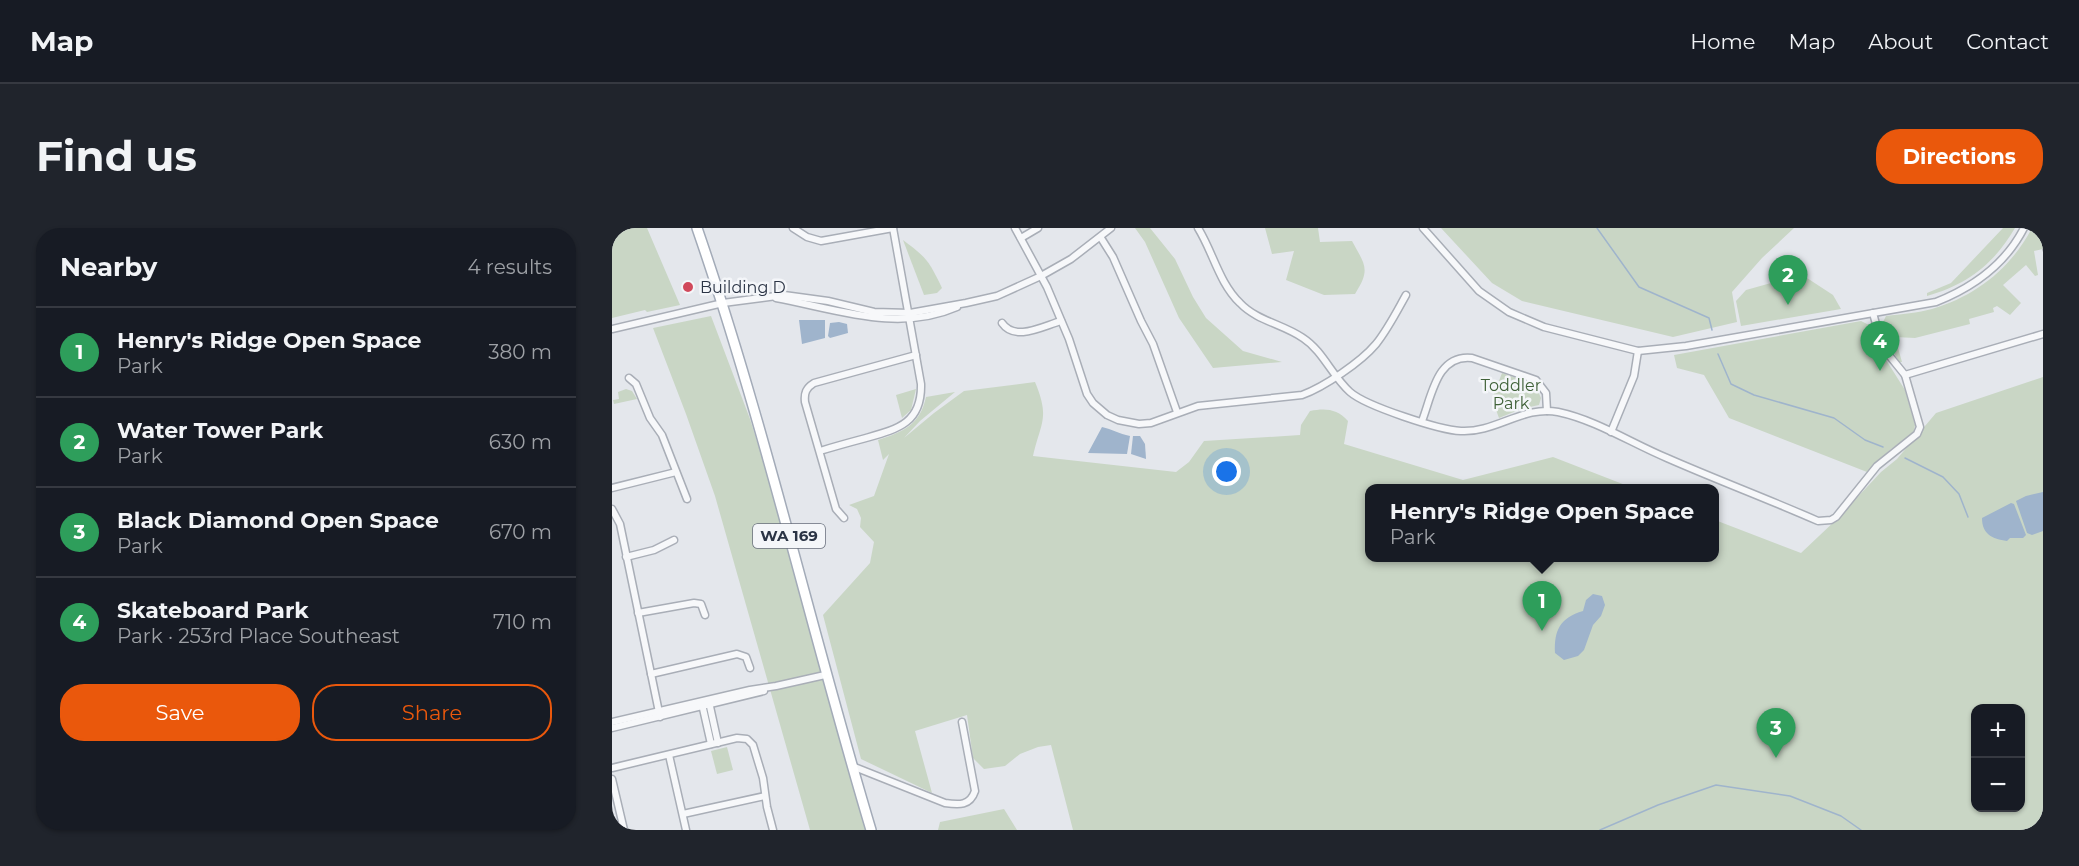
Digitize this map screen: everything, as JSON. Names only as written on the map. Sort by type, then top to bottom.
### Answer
[{"type":"main road","name":"WA 169","points":[[697,228],[723,303],[804,590],[825,675],[871,830]]},
{"type":"street","points":[[793,228],[807,237],[821,241],[893,228],[910,316],[921,393],[917,408],[904,425],[892,431],[820,451]]},
{"type":"street","points":[[1015,228],[1041,276],[1069,339],[1087,394],[1100,410],[1118,420],[1139,424],[1151,423],[1177,412],[1218,403],[1302,396],[1314,391],[1376,343],[1406,295]]},
{"type":"street","points":[[1021,238],[1038,228]]},
{"type":"street","points":[[612,329],[723,303],[784,294],[874,312],[910,316],[997,296],[1071,259],[1111,228]]},
{"type":"street","points":[[1198,228],[1224,281],[1240,303],[1253,314],[1292,331],[1315,346],[1336,376],[1350,392],[1361,400],[1442,429],[1469,431],[1487,428],[1516,417],[1547,411],[1566,415],[1818,521],[1831,520],[1836,517],[1877,466],[1917,434],[1920,427],[1905,375],[1888,354],[1879,335],[1873,312]]},
{"type":"street","points":[[1423,228],[1479,291],[1509,312],[1544,327],[1638,351],[1686,346],[1936,302],[1987,276],[2013,248],[2024,228]]},
{"type":"street","points":[[1101,238],[1113,257],[1153,344],[1177,412]]},
{"type":"street","points":[[1002,323],[1009,331],[1020,333],[1061,321]]},
{"type":"street","points":[[1905,375],[2043,334]]},
{"type":"street","points":[[1611,432],[1634,376],[1638,351]]},
{"type":"street","points":[[844,518],[836,509],[805,402],[805,393],[814,383],[916,355]]},
{"type":"street","points":[[1422,421],[1441,370],[1450,362],[1464,357],[1536,380],[1546,393],[1547,411]]},
{"type":"street","points":[[629,378],[636,384],[650,418],[662,435],[687,499]]},
{"type":"street","points":[[612,488],[676,472]]},
{"type":"street","points":[[612,509],[620,524],[660,714]]},
{"type":"street","points":[[626,557],[654,550],[674,540]]},
{"type":"street","points":[[638,614],[694,603],[700,604],[705,615]]},
{"type":"street","points":[[651,674],[737,654],[746,657],[750,668]]},
{"type":"street","points":[[612,728],[705,703],[753,695],[776,686],[825,675]]},
{"type":"street","points":[[705,703],[714,744]]},
{"type":"street","points":[[612,722],[660,714]]},
{"type":"street","points":[[852,766],[945,803],[960,805],[968,803],[973,799],[975,782],[962,722]]},
{"type":"street","points":[[612,768],[737,738],[747,739],[753,745],[763,778],[773,830]]},
{"type":"street","points":[[669,755],[686,830]]},
{"type":"street","points":[[612,779],[624,830]]},
{"type":"street","points":[[683,814],[765,796]]},
{"type":"green space","points":[[612,228],[647,228],[680,305],[612,318]]},
{"type":"green space","points":[[1135,228],[1150,228],[1175,259],[1206,318],[1243,351],[1282,362],[1213,368],[1179,318],[1145,242]]},
{"type":"green space","points":[[1265,228],[1318,228],[1320,242],[1352,241],[1363,262],[1365,273],[1355,294],[1324,295],[1286,280],[1294,251],[1272,254]]},
{"type":"green space","points":[[1441,228],[1794,228],[1762,258],[1732,292],[1737,322],[1673,337],[1522,301],[1492,283]]},
{"type":"green space","points":[[2003,228],[2015,228],[1998,253],[1988,263],[1955,286],[1927,296],[1927,293],[1951,283]]},
{"type":"green space","points":[[2032,228],[2043,228],[2043,249],[2034,251],[2038,275],[2035,276],[2026,265],[2003,285],[2021,303],[2010,315],[1997,306],[1993,308],[1994,312],[1969,319],[1970,324],[1915,338],[1895,337],[1902,362],[1899,362],[1882,331],[1881,326],[1886,316],[1932,309],[1977,288],[1991,279],[2014,256]]},
{"type":"green space","points":[[903,240],[930,266],[942,288],[937,293],[924,295]]},
{"type":"green space","points":[[1807,278],[1833,295],[1841,309],[1741,326],[1736,301],[1746,290],[1782,280]]},
{"type":"green space","points":[[711,316],[750,419],[776,502],[868,830],[810,830],[715,496],[653,328]]},
{"type":"green space","points":[[1861,321],[1869,325],[1876,344],[1905,390],[1915,425],[1911,436],[1891,449],[1867,472],[1729,418],[1704,375],[1677,368],[1674,355]]},
{"type":"green space","name":"Toddler Park","points":[[1502,373],[1529,382],[1537,389],[1541,398],[1539,405],[1499,418],[1492,399]]},
{"type":"green space","points":[[2043,377],[2043,830],[1073,830],[1051,745],[1020,754],[1005,766],[984,769],[973,758],[967,715],[915,731],[932,793],[861,759],[823,615],[870,563],[874,542],[860,527],[861,518],[857,509],[849,505],[874,496],[889,454],[883,460],[878,440],[903,430],[915,421],[926,397],[955,392],[920,421],[904,438],[964,391],[1035,382],[1040,394],[1043,420],[1033,456],[1176,472],[1189,462],[1204,441],[1300,435],[1301,425],[1310,411],[1326,410],[1340,414],[1348,421],[1344,444],[1463,480],[1553,457],[1623,484],[1365,484],[1365,562],[1719,562],[1719,522],[1801,553],[1881,472],[1897,459],[1936,413]]},
{"type":"green space","points":[[626,389],[632,391],[637,399],[614,404],[613,400],[619,399],[618,392]]},
{"type":"green space","points":[[916,389],[911,410],[902,418],[896,395]]},
{"type":"green space","points":[[727,747],[733,770],[717,774],[711,751]]},
{"type":"green space","points":[[1004,809],[1017,830],[938,830],[940,822]]},
{"type":"water","points":[[799,320],[825,320],[825,338],[802,344]]},
{"type":"water","points":[[830,323],[847,324],[848,333],[830,338],[828,336]]},
{"type":"water","points":[[1102,427],[1130,436],[1127,454],[1088,453]]},
{"type":"water","points":[[1133,436],[1140,436],[1145,444],[1146,459],[1131,454]]},
{"type":"water","points":[[2043,492],[2043,531],[2032,535],[2027,533],[2016,501]]},
{"type":"water","points":[[2011,503],[2014,504],[2026,535],[2023,538],[2010,538],[2007,541],[1992,537],[1986,532],[1982,518]]},
{"type":"water","points":[[1593,594],[1602,596],[1605,605],[1601,616],[1593,625],[1584,650],[1578,656],[1564,660],[1555,653],[1557,631],[1569,617],[1583,611],[1586,600]]},
{"type":"waterway","points":[[1597,228],[1639,287],[1709,318],[1712,330]]},
{"type":"waterway","points":[[1718,354],[1731,384],[1754,395],[1834,418],[1865,440],[1883,447]]},
{"type":"waterway","points":[[1905,458],[1943,477],[1959,494],[1968,517]]},
{"type":"waterway","points":[[1600,830],[1658,805],[1716,785],[1790,796],[1841,816],[1861,830]]},
{"type":"place","name":"Building D","points":[[688,287]]},
{"type":"place","name":"Water Tower Park","points":[[1788,305]]},
{"type":"place","name":"Skateboard Park","points":[[1880,371]]},
{"type":"place","name":"Henry's Ridge Open Space","points":[[1542,631]]},
{"type":"place","name":"Black Diamond Open Space","points":[[1776,758]]}]
